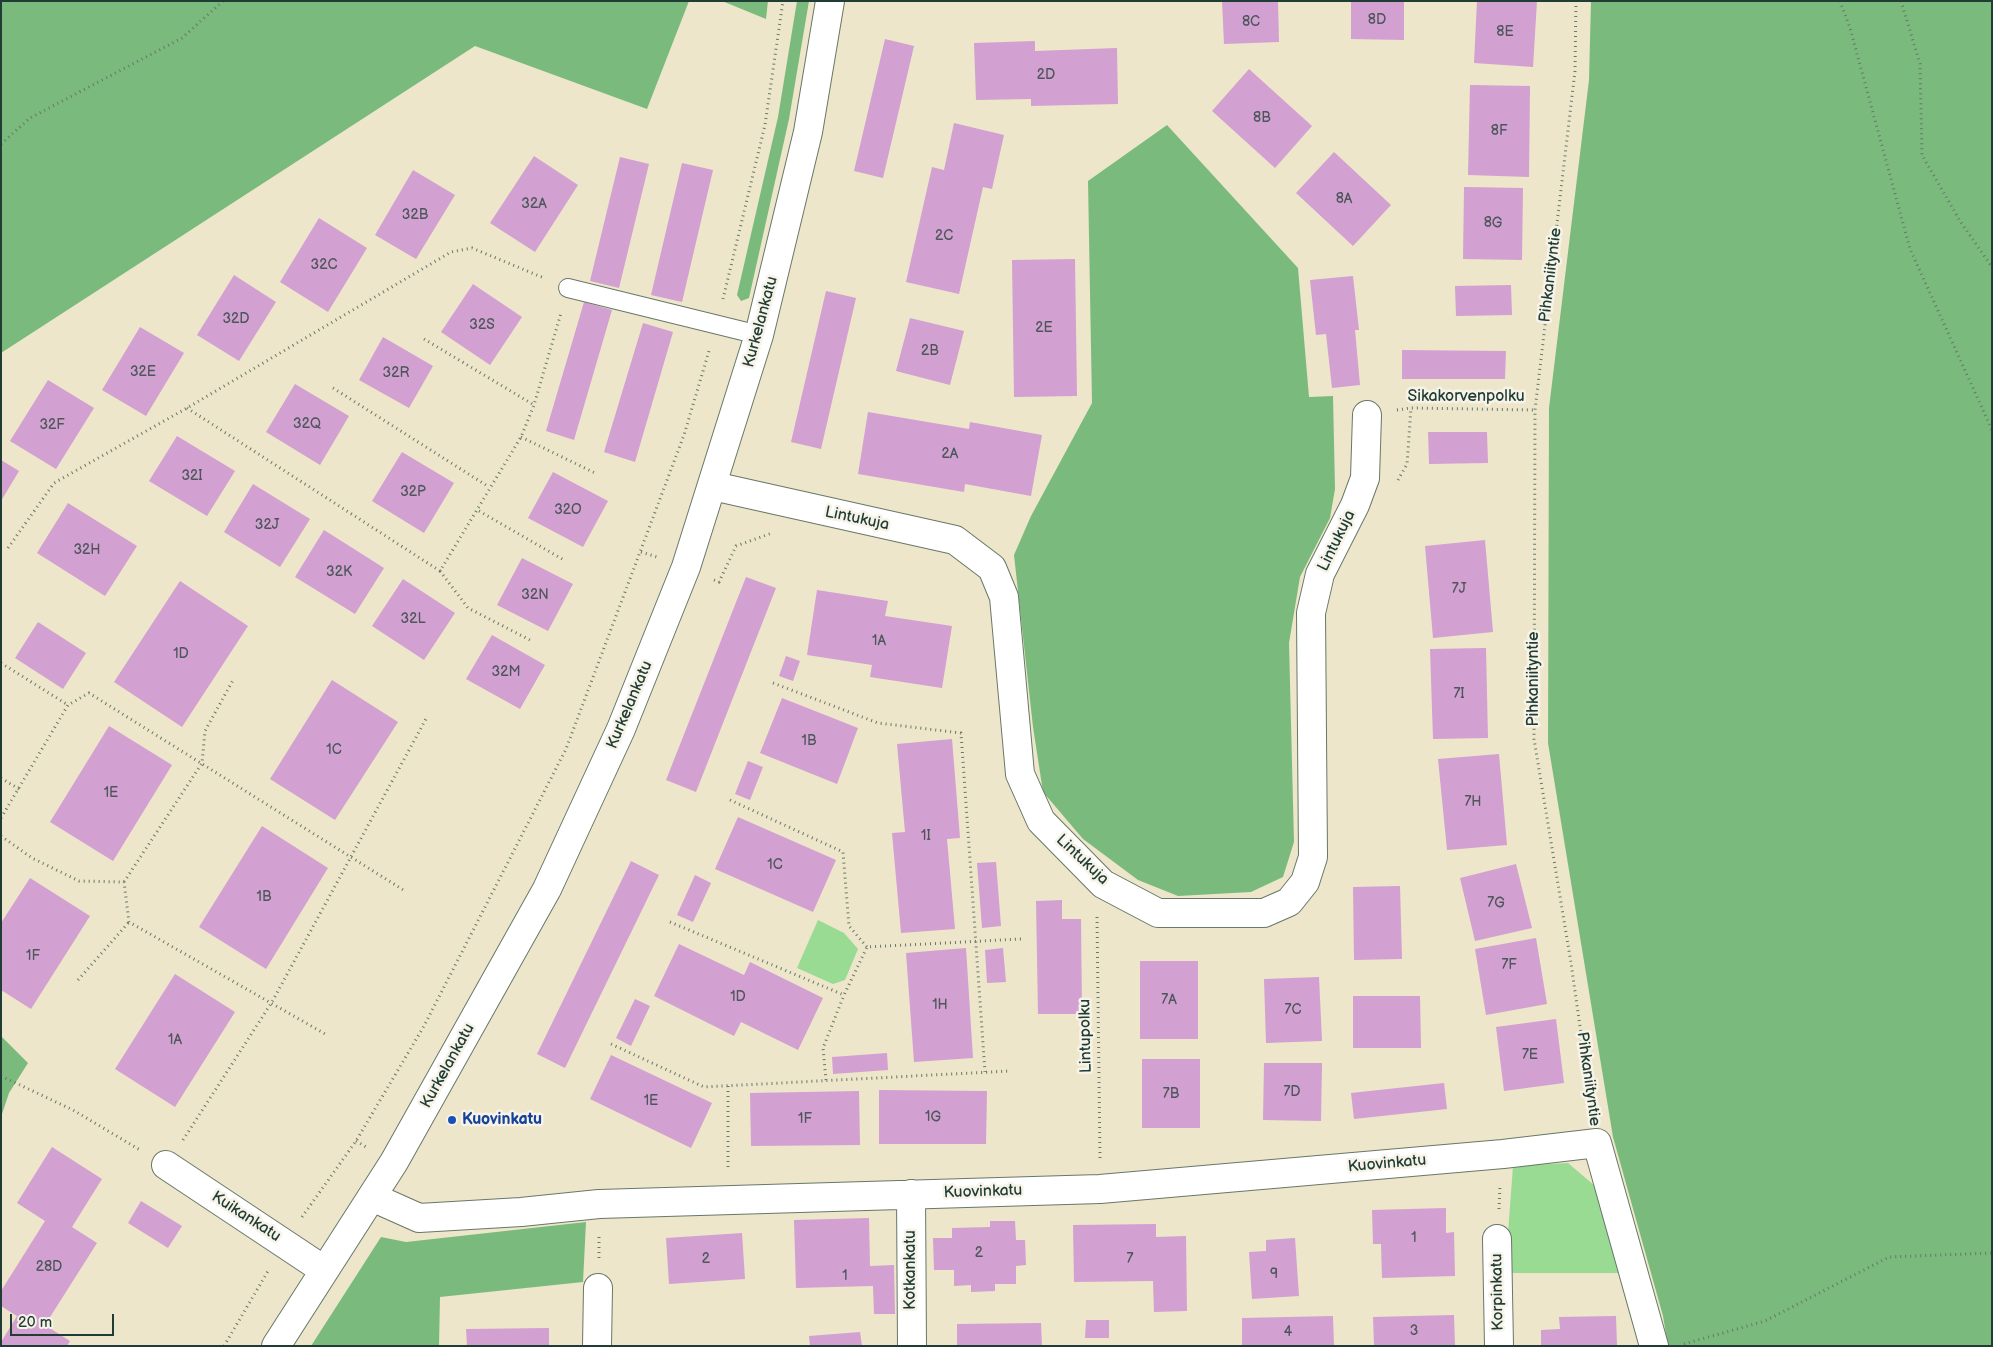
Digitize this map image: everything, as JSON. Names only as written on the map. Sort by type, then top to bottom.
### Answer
[{"type":"street","name":"Kurkelankatu","points":[[276,1346],[372,1197],[547,889],[621,730],[686,567],[759,335],[808,132],[830,1]]},
{"type":"street","name":"Lintukuja","points":[[713,486],[955,540],[992,568],[1004,597],[1020,774],[1041,821],[1104,884],[1158,913],[1264,913],[1288,902],[1305,882],[1313,857],[1311,613],[1320,574],[1355,505],[1365,478],[1367,415]]},
{"type":"street","name":"Kuovinkatu","points":[[372,1197],[418,1218],[521,1212],[599,1204],[1100,1189],[1503,1154],[1597,1143]]},
{"type":"street","name":"Pihkaniityntie","points":[[1597,1143],[1654,1346]]},
{"type":"street","name":"Kuikankatu","points":[[166,1165],[324,1270]]},
{"type":"street","name":"Kotkankatu","points":[[911,1194],[912,1346]]},
{"type":"street","name":"Korpinkatu","points":[[1497,1239],[1499,1346]]},
{"type":"street","points":[[597,1346],[598,1288]]},
{"type":"lane","points":[[568,288],[759,335]]},
{"type":"path","points":[[1,144],[30,118],[182,38],[223,1]]},
{"type":"path","points":[[224,1346],[284,1242],[356,1141],[424,1026],[566,750],[684,435],[716,325],[765,126],[783,1]]},
{"type":"path","name":"Pihkaniityntie","points":[[1576,1],[1575,71],[1535,410],[1534,739],[1571,963],[1597,1143]]},
{"type":"path","points":[[1840,1],[1850,28],[1910,249],[1992,430]]},
{"type":"path","points":[[1901,1],[1920,64],[1922,155],[1960,221],[1992,267]]},
{"type":"path","points":[[8,548],[54,482],[187,408],[451,252],[472,248],[568,288],[534,406],[521,437],[440,571]]},
{"type":"path","points":[[424,339],[534,406]]},
{"type":"path","points":[[333,388],[490,487]]},
{"type":"path","points":[[187,408],[440,571],[468,608],[530,640]]},
{"type":"path","points":[[1393,489],[1407,464],[1411,408]]},
{"type":"path","name":"Sikakorvenpolku","points":[[1367,415],[1411,408],[1535,410]]},
{"type":"path","points":[[521,437],[595,473]]},
{"type":"path","points":[[478,511],[564,560]]},
{"type":"path","points":[[686,567],[719,582],[736,546],[766,534],[774,533]]},
{"type":"path","points":[[1,663],[68,705]]},
{"type":"path","points":[[78,980],[129,922],[124,882],[202,763],[205,732],[233,680]]},
{"type":"path","points":[[774,683],[878,723],[961,733],[985,1072]]},
{"type":"path","points":[[1,818],[68,705],[89,693],[405,891]]},
{"type":"path","points":[[1,1076],[73,1110],[166,1165],[272,1002],[427,717]]},
{"type":"path","points":[[1,778],[19,789]]},
{"type":"path","points":[[730,800],[843,852],[848,926],[867,947]]},
{"type":"path","points":[[1,836],[32,858],[80,881],[124,882]]},
{"type":"path","name":"Lintupolku","points":[[1100,1189],[1097,908],[1104,884]]},
{"type":"path","points":[[129,922],[327,1035]]},
{"type":"path","points":[[670,922],[844,995]]},
{"type":"path","points":[[867,947],[1021,939]]},
{"type":"path","points":[[826,1080],[823,1048],[844,995],[867,947]]},
{"type":"path","points":[[611,1044],[704,1087],[1009,1071]]},
{"type":"path","points":[[728,1086],[728,1169]]},
{"type":"path","points":[[1497,1239],[1503,1154]]},
{"type":"path","points":[[598,1288],[599,1204]]},
{"type":"path","points":[[1679,1346],[1766,1321],[1889,1257],[1992,1253]]},
{"type":"green space","points":[[1,1],[689,1],[647,109],[475,46],[1,353]]},
{"type":"green space","points":[[722,1],[768,1],[766,19]]},
{"type":"green space","points":[[797,1],[809,1],[789,119],[749,298],[741,301],[737,295],[778,117]]},
{"type":"green space","points":[[1591,1],[1992,1],[1992,1346],[1668,1346],[1663,1316],[1613,1137],[1548,743],[1549,408],[1589,80]]},
{"type":"green space","points":[[1167,125],[1298,268],[1309,397],[1333,396],[1335,489],[1330,518],[1300,577],[1289,643],[1294,842],[1283,877],[1251,892],[1178,896],[1138,880],[1083,839],[1043,792],[1033,727],[1014,555],[1031,516],[1092,403],[1088,181]]},
{"type":"green space","points":[[818,920],[844,933],[858,949],[845,980],[833,984],[797,968]]},
{"type":"green space","points":[[1,1036],[28,1063],[9,1093],[1,1117]]},
{"type":"green space","points":[[1568,1163],[1595,1186],[1623,1273],[1505,1273],[1513,1166]]},
{"type":"green space","points":[[586,1222],[583,1282],[440,1297],[439,1346],[311,1346],[381,1237],[406,1242]]},
{"type":"building","points":[[1222,1],[1278,1],[1279,42],[1224,44]]},
{"type":"building","points":[[1351,1],[1404,1],[1404,40],[1351,39]]},
{"type":"building","points":[[1477,1],[1537,1],[1533,67],[1474,63]]},
{"type":"building","points":[[885,39],[914,46],[883,178],[854,171]]},
{"type":"building","points":[[1035,41],[1035,51],[1117,48],[1118,104],[1031,106],[1031,99],[976,100],[974,43]]},
{"type":"building","points":[[1249,69],[1312,126],[1275,168],[1212,111]]},
{"type":"building","points":[[1470,85],[1530,86],[1529,177],[1468,175]]},
{"type":"building","points":[[954,123],[1004,135],[992,189],[983,187],[959,294],[906,282],[932,167],[944,170]]},
{"type":"building","points":[[1334,152],[1391,205],[1353,246],[1296,193]]},
{"type":"building","points":[[534,156],[578,185],[535,252],[490,223]]},
{"type":"building","points":[[620,157],[649,164],[619,288],[590,281]]},
{"type":"building","points":[[682,163],[713,170],[682,302],[651,295]]},
{"type":"building","points":[[413,170],[455,195],[416,259],[375,235]]},
{"type":"building","points":[[1464,187],[1523,188],[1522,260],[1463,259]]},
{"type":"building","points":[[319,218],[367,248],[328,312],[280,282]]},
{"type":"building","points":[[1075,259],[1077,396],[1014,397],[1012,260]]},
{"type":"building","points":[[234,275],[276,302],[239,361],[197,335]]},
{"type":"building","points":[[1353,276],[1359,330],[1355,330],[1360,385],[1332,388],[1326,334],[1316,335],[1310,280]]},
{"type":"building","points":[[473,284],[522,317],[490,365],[441,332]]},
{"type":"building","points":[[1511,285],[1512,315],[1456,316],[1455,286]]},
{"type":"building","points":[[826,291],[856,298],[821,449],[791,442]]},
{"type":"building","points":[[584,302],[612,310],[574,440],[546,431]]},
{"type":"building","points":[[910,318],[964,331],[950,385],[896,371]]},
{"type":"building","points":[[643,323],[673,332],[635,462],[604,452]]},
{"type":"building","points":[[140,327],[184,353],[146,416],[102,390]]},
{"type":"building","points":[[383,337],[433,366],[409,408],[359,380]]},
{"type":"building","points":[[1402,350],[1506,351],[1505,379],[1402,379]]},
{"type":"building","points":[[48,380],[94,408],[56,469],[10,441]]},
{"type":"building","points":[[295,384],[349,416],[320,465],[266,432]]},
{"type":"building","points":[[868,412],[969,429],[970,422],[1042,435],[1031,496],[965,484],[964,492],[858,474]]},
{"type":"building","points":[[1428,432],[1487,432],[1488,463],[1429,464]]},
{"type":"building","points":[[177,436],[235,471],[207,516],[149,481]]},
{"type":"building","points":[[402,452],[454,483],[424,533],[372,501]]},
{"type":"building","points":[[1,460],[19,471],[1,501]]},
{"type":"building","points":[[553,472],[608,501],[583,547],[528,518]]},
{"type":"building","points":[[253,484],[310,519],[280,567],[224,532]]},
{"type":"building","points":[[68,503],[137,546],[105,596],[37,553]]},
{"type":"building","points":[[324,530],[384,568],[355,614],[295,577]]},
{"type":"building","points":[[1485,540],[1493,632],[1433,638],[1425,546]]},
{"type":"building","points":[[522,558],[573,584],[548,631],[497,605]]},
{"type":"building","points":[[746,577],[776,588],[696,792],[666,780]]},
{"type":"building","points":[[403,579],[455,613],[424,660],[372,626]]},
{"type":"building","points":[[180,581],[248,626],[182,727],[114,682]]},
{"type":"building","points":[[817,590],[888,601],[885,616],[952,626],[942,688],[870,677],[872,665],[807,655]]},
{"type":"building","points":[[38,622],[86,653],[63,689],[15,658]]},
{"type":"building","points":[[492,635],[545,665],[520,709],[466,679]]},
{"type":"building","points":[[1486,648],[1488,738],[1433,739],[1430,649]]},
{"type":"building","points":[[786,656],[800,661],[793,681],[779,676]]},
{"type":"building","points":[[332,680],[398,722],[335,820],[270,779]]},
{"type":"building","points":[[782,698],[858,728],[837,784],[760,753]]},
{"type":"building","points":[[109,726],[172,765],[113,861],[50,822]]},
{"type":"building","points":[[952,739],[960,838],[947,839],[955,929],[901,933],[892,833],[905,832],[897,744]]},
{"type":"building","points":[[1499,754],[1507,845],[1447,850],[1438,759]]},
{"type":"building","points":[[748,761],[763,767],[750,800],[735,794]]},
{"type":"building","points":[[738,817],[836,860],[813,912],[715,869]]},
{"type":"building","points":[[262,826],[328,868],[266,969],[199,927]]},
{"type":"building","points":[[631,861],[659,875],[565,1068],[537,1054]]},
{"type":"building","points":[[996,862],[1001,926],[982,928],[977,863]]},
{"type":"building","points":[[1516,864],[1532,928],[1475,941],[1460,878]]},
{"type":"building","points":[[695,875],[711,883],[693,922],[677,915]]},
{"type":"building","points":[[30,878],[90,916],[31,1009],[1,990],[1,923]]},
{"type":"building","points":[[1400,886],[1402,959],[1354,960],[1353,887]]},
{"type":"building","points":[[1062,900],[1062,919],[1081,919],[1082,1014],[1038,1014],[1036,901]]},
{"type":"building","points":[[1536,938],[1547,1004],[1486,1015],[1475,949]]},
{"type":"building","points":[[679,944],[744,975],[750,962],[823,998],[798,1050],[741,1022],[734,1036],[654,996]]},
{"type":"building","points":[[966,948],[973,1058],[914,1062],[906,953]]},
{"type":"building","points":[[1003,948],[1006,982],[987,983],[985,950]]},
{"type":"building","points":[[1140,961],[1198,961],[1198,1039],[1140,1039]]},
{"type":"building","points":[[175,974],[235,1012],[175,1107],[115,1069]]},
{"type":"building","points":[[1319,977],[1322,1041],[1266,1043],[1264,979]]},
{"type":"building","points":[[1353,996],[1420,996],[1421,1048],[1353,1048]]},
{"type":"building","points":[[635,999],[650,1006],[631,1046],[616,1038]]},
{"type":"building","points":[[1556,1019],[1564,1083],[1504,1091],[1496,1027]]},
{"type":"building","points":[[887,1053],[888,1070],[833,1074],[832,1057]]},
{"type":"building","points":[[611,1055],[712,1103],[691,1148],[590,1099]]},
{"type":"building","points":[[1142,1059],[1200,1059],[1200,1128],[1142,1128]]},
{"type":"building","points":[[1264,1063],[1322,1063],[1321,1121],[1263,1120]]},
{"type":"building","points":[[1444,1083],[1447,1109],[1354,1119],[1351,1093]]},
{"type":"building","points":[[879,1090],[987,1091],[986,1144],[879,1144]]},
{"type":"building","points":[[859,1091],[860,1145],[751,1146],[750,1093]]},
{"type":"building","points":[[52,1147],[102,1179],[72,1227],[97,1243],[45,1325],[70,1341],[67,1346],[1,1346],[1,1342],[17,1316],[1,1306],[1,1291],[45,1221],[17,1203]]},
{"type":"building","points":[[141,1201],[182,1226],[168,1248],[128,1223]]},
{"type":"building","points":[[1446,1208],[1446,1233],[1454,1232],[1455,1276],[1382,1278],[1381,1244],[1373,1244],[1372,1210]]},
{"type":"building","points":[[869,1218],[870,1266],[894,1265],[895,1314],[874,1314],[873,1286],[796,1288],[794,1220]]},
{"type":"building","points":[[990,1221],[1015,1221],[1016,1240],[1025,1240],[1026,1265],[1016,1266],[1016,1284],[995,1284],[995,1291],[971,1292],[971,1285],[954,1286],[954,1270],[934,1270],[933,1238],[952,1238],[952,1228],[990,1227]]},
{"type":"building","points":[[1156,1224],[1156,1237],[1186,1236],[1187,1311],[1154,1312],[1153,1281],[1074,1282],[1073,1225]]},
{"type":"building","points":[[742,1233],[745,1279],[669,1284],[666,1238]]},
{"type":"building","points":[[1295,1238],[1299,1296],[1252,1299],[1249,1252],[1266,1251],[1266,1240]]},
{"type":"building","points":[[1454,1315],[1455,1346],[1374,1346],[1373,1317]]},
{"type":"building","points":[[1333,1316],[1334,1346],[1242,1346],[1242,1318]]},
{"type":"building","points":[[1616,1316],[1617,1346],[1541,1346],[1541,1330],[1560,1329],[1559,1317]]},
{"type":"building","points":[[1086,1320],[1109,1320],[1109,1338],[1085,1338]]},
{"type":"building","points":[[1041,1323],[1042,1346],[957,1346],[957,1324]]},
{"type":"building","points":[[549,1328],[549,1346],[467,1346],[466,1329]]},
{"type":"building","points":[[860,1332],[862,1346],[810,1346],[809,1336]]},
{"type":"place","name":"Kuovinkatu","points":[[452,1120]]}]
